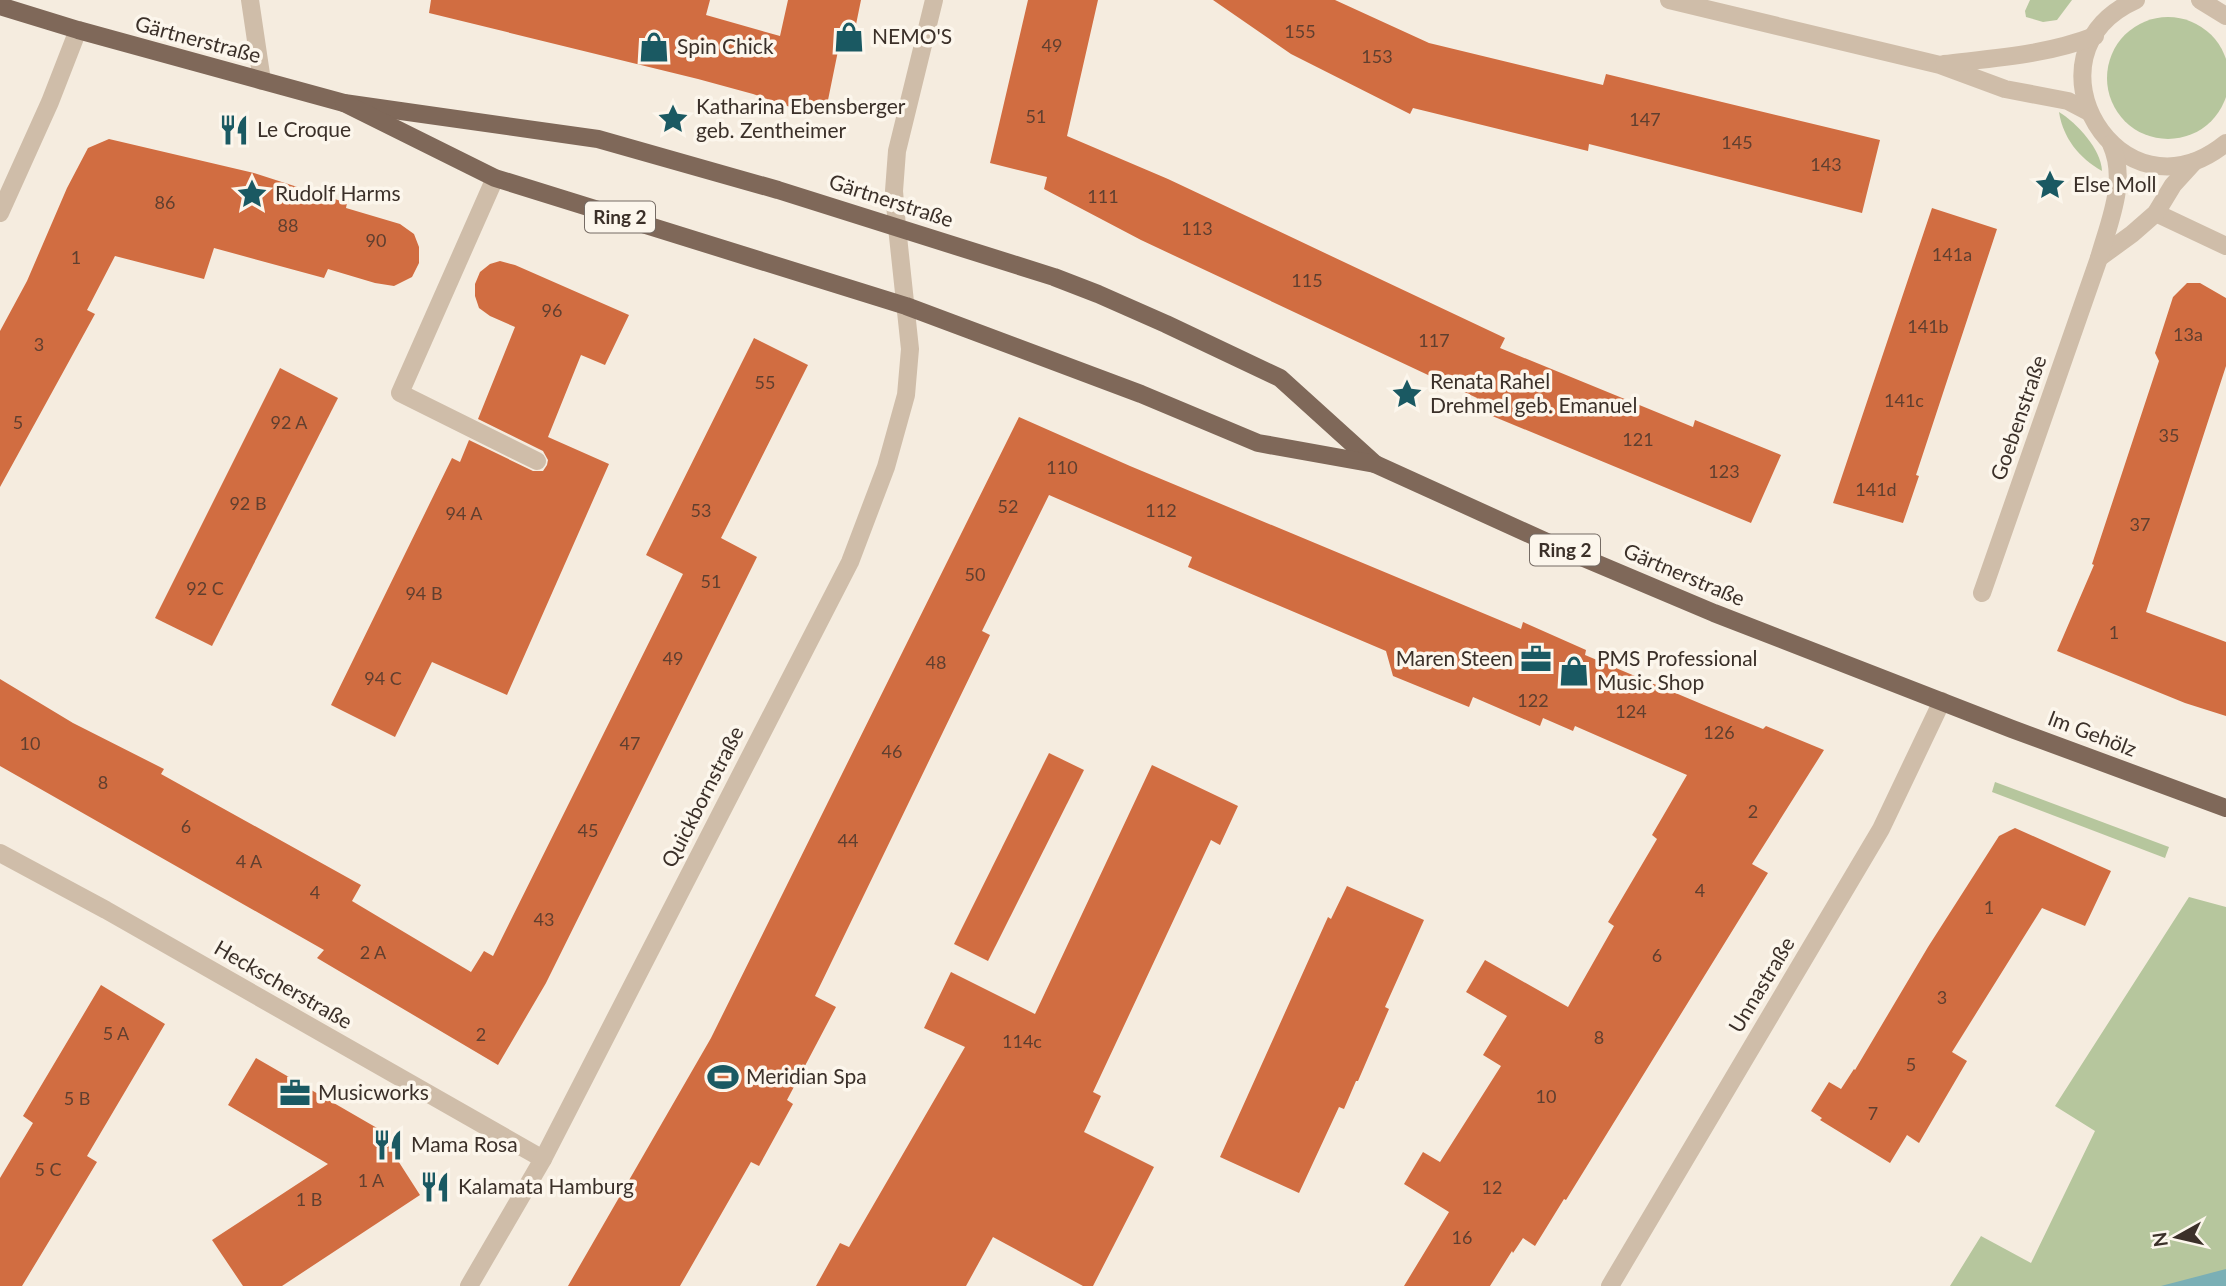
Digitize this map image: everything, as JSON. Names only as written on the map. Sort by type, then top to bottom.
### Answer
[{"type":"main road","name":"Gärtnerstraße","points":[[0,6],[344,103],[598,139],[897,227],[1098,294],[1280,378],[1375,464]]},
{"type":"main road","name":"Gärtnerstraße","points":[[344,103],[495,178],[906,306],[1142,394],[1258,443],[1375,464],[1560,548],[1714,613],[1942,701]]},
{"type":"main road","name":"Im Gehölz","points":[[1942,701],[2226,808]]},
{"type":"street","points":[[250,0],[262,81]]},
{"type":"street","name":"Quickbornstraße","points":[[469,1286],[542,1159],[850,562],[881,480],[906,395],[911,349],[894,191],[897,151],[934,0]]},
{"type":"street","points":[[1669,0],[1940,65],[2005,89],[2068,101],[2089,112]]},
{"type":"street","points":[[2136,0],[2114,12],[2095,36],[2088,50],[2082,72],[2083,92],[2098,129],[2111,144],[2128,156],[2164,166],[2194,162],[2226,144]]},
{"type":"street","points":[[2200,0],[2220,9]]},
{"type":"street","points":[[0,213],[79,30]]},
{"type":"street","points":[[1940,65],[2028,54],[2067,46],[2095,36]]},
{"type":"street","name":"Goebenstraße","points":[[1982,593],[2099,258],[2117,191],[2118,166],[2111,144]]},
{"type":"street","points":[[2099,258],[2156,213],[2173,185],[2194,162]]},
{"type":"street","points":[[495,178],[400,393],[537,461]]},
{"type":"street","points":[[2156,213],[2226,246]]},
{"type":"street","name":"Unnastraße","points":[[1610,1286],[1881,829],[1942,701]]},
{"type":"street","name":"Heckscherstraße","points":[[0,853],[106,910],[542,1159]]},
{"type":"green space","points":[[2030,0],[2072,0],[2057,20],[2043,22],[2026,17],[2025,11]]},
{"type":"green space","points":[[2168,17],[2191,22],[2211,35],[2224,55],[2229,78],[2224,101],[2211,121],[2191,134],[2168,139],[2145,134],[2125,121],[2112,101],[2107,78],[2112,55],[2125,35],[2145,22]]},
{"type":"green space","points":[[2059,112],[2087,137],[2101,163],[2102,171],[2086,160],[2073,146],[2064,130]]},
{"type":"green space","points":[[1995,782],[2169,847],[2165,858],[1992,792]]},
{"type":"green space","points":[[2189,897],[2226,907],[2226,1286],[1950,1286],[1981,1236],[2031,1263],[2095,1131],[2055,1106]]},
{"type":"water","points":[[2226,1269],[2226,1286],[2161,1286]]},
{"type":"building","points":[[431,0],[710,0],[706,15],[780,36],[788,0],[861,0],[851,49],[839,46],[827,105],[813,115],[753,94],[698,79],[429,13]]},
{"type":"building","points":[[1028,0],[1098,0],[1067,136],[1168,179],[1505,338],[1500,348],[1693,427],[1695,420],[1781,455],[1751,523],[1473,408],[1477,398],[1141,240],[1044,189],[1047,177],[990,163]]},
{"type":"building","points":[[1213,0],[1335,0],[1429,43],[1603,85],[1606,74],[1880,140],[1862,213],[1589,144],[1588,151],[1413,108],[1410,114],[1291,54]]},
{"type":"building","points":[[109,139],[254,173],[347,203],[346,208],[400,224],[414,234],[419,247],[419,263],[412,277],[394,286],[328,269],[324,278],[214,248],[204,279],[115,256],[87,310],[95,314],[0,487],[0,331],[27,281],[67,188],[88,148]]},
{"type":"building","points":[[1932,208],[1997,229],[1916,475],[1919,476],[1903,523],[1833,503]]},
{"type":"building","points":[[500,261],[515,265],[629,315],[605,365],[581,355],[548,437],[609,464],[507,695],[432,662],[395,737],[331,705],[452,458],[460,462],[469,440],[533,471],[543,471],[547,465],[548,460],[543,451],[478,419],[515,327],[479,308],[475,296],[475,284],[480,272],[490,264]]},
{"type":"building","points":[[2187,283],[2200,283],[2226,298],[2226,366],[2146,612],[2226,642],[2226,716],[2185,703],[2057,651],[2094,565],[2092,564],[2159,361],[2155,353],[2173,297]]},
{"type":"building","points":[[754,338],[808,365],[721,538],[757,557],[546,983],[498,1065],[317,958],[324,950],[0,766],[0,679],[73,723],[164,769],[161,774],[361,885],[352,901],[471,972],[484,951],[493,956],[683,574],[646,555]]},
{"type":"building","points":[[280,368],[338,398],[212,646],[155,618]]},
{"type":"building","points":[[1019,417],[1521,629],[1523,622],[1586,650],[1585,655],[1704,705],[1763,729],[1766,726],[1824,750],[1752,864],[1768,873],[1566,1200],[1564,1199],[1535,1246],[1523,1238],[1490,1286],[1404,1286],[1449,1212],[1404,1184],[1423,1152],[1440,1162],[1501,1066],[1483,1055],[1507,1016],[1466,992],[1485,960],[1568,1007],[1614,926],[1608,922],[1657,839],[1652,835],[1687,775],[1575,726],[1573,731],[1543,718],[1540,726],[1473,697],[1469,707],[1393,676],[1386,651],[1188,567],[1192,557],[1049,495],[982,631],[990,635],[815,996],[836,1007],[787,1100],[793,1104],[759,1166],[751,1162],[680,1286],[568,1286],[711,1038]]},
{"type":"building","points":[[1049,753],[1084,770],[988,961],[954,944]]},
{"type":"building","points":[[1152,765],[1238,806],[1220,845],[1211,840],[1093,1092],[1101,1096],[1084,1132],[1154,1167],[1093,1286],[1083,1286],[993,1237],[966,1286],[816,1286],[840,1243],[849,1247],[965,1047],[924,1028],[951,972],[1035,1014]]},
{"type":"building","points":[[2015,828],[2111,871],[2085,926],[2042,908],[1952,1052],[1967,1061],[1919,1143],[1907,1135],[1890,1163],[1820,1120],[1822,1118],[1811,1111],[1829,1082],[1841,1089],[1855,1070],[1928,947],[1999,836]]},
{"type":"building","points":[[1347,886],[1424,920],[1385,1007],[1389,1009],[1358,1081],[1344,1109],[1339,1107],[1299,1193],[1220,1157],[1328,917],[1331,919]]},
{"type":"building","points":[[101,985],[165,1024],[87,1156],[97,1162],[22,1286],[0,1286],[0,1178],[33,1123],[23,1116]]},
{"type":"building","points":[[256,1058],[377,1128],[420,1195],[282,1286],[243,1286],[212,1240],[328,1164],[228,1105]]},
{"type":"place","name":"NEMO'S","points":[[849,37]]},
{"type":"place","name":"Spin Chick","points":[[654,47]]},
{"type":"place","name":"Katharina Ebensberger geb. Zentheimer","points":[[673,119]]},
{"type":"place","name":"Le Croque","points":[[234,130]]},
{"type":"place","name":"Else Moll","points":[[2050,185]]},
{"type":"place","name":"Rudolf Harms","points":[[252,194]]},
{"type":"place","name":"Renata Rahel Drehmel geb. Emanuel","points":[[1407,394]]},
{"type":"place","name":"Maren Steen","points":[[1536,659]]},
{"type":"place","name":"PMS Professional Music Shop","points":[[1574,671]]},
{"type":"place","name":"Meridian Spa","points":[[723,1077]]},
{"type":"place","name":"Musicworks","points":[[295,1093]]},
{"type":"place","name":"Mama Rosa","points":[[388,1145]]},
{"type":"place","name":"Kalamata Hamburg","points":[[435,1187]]}]
